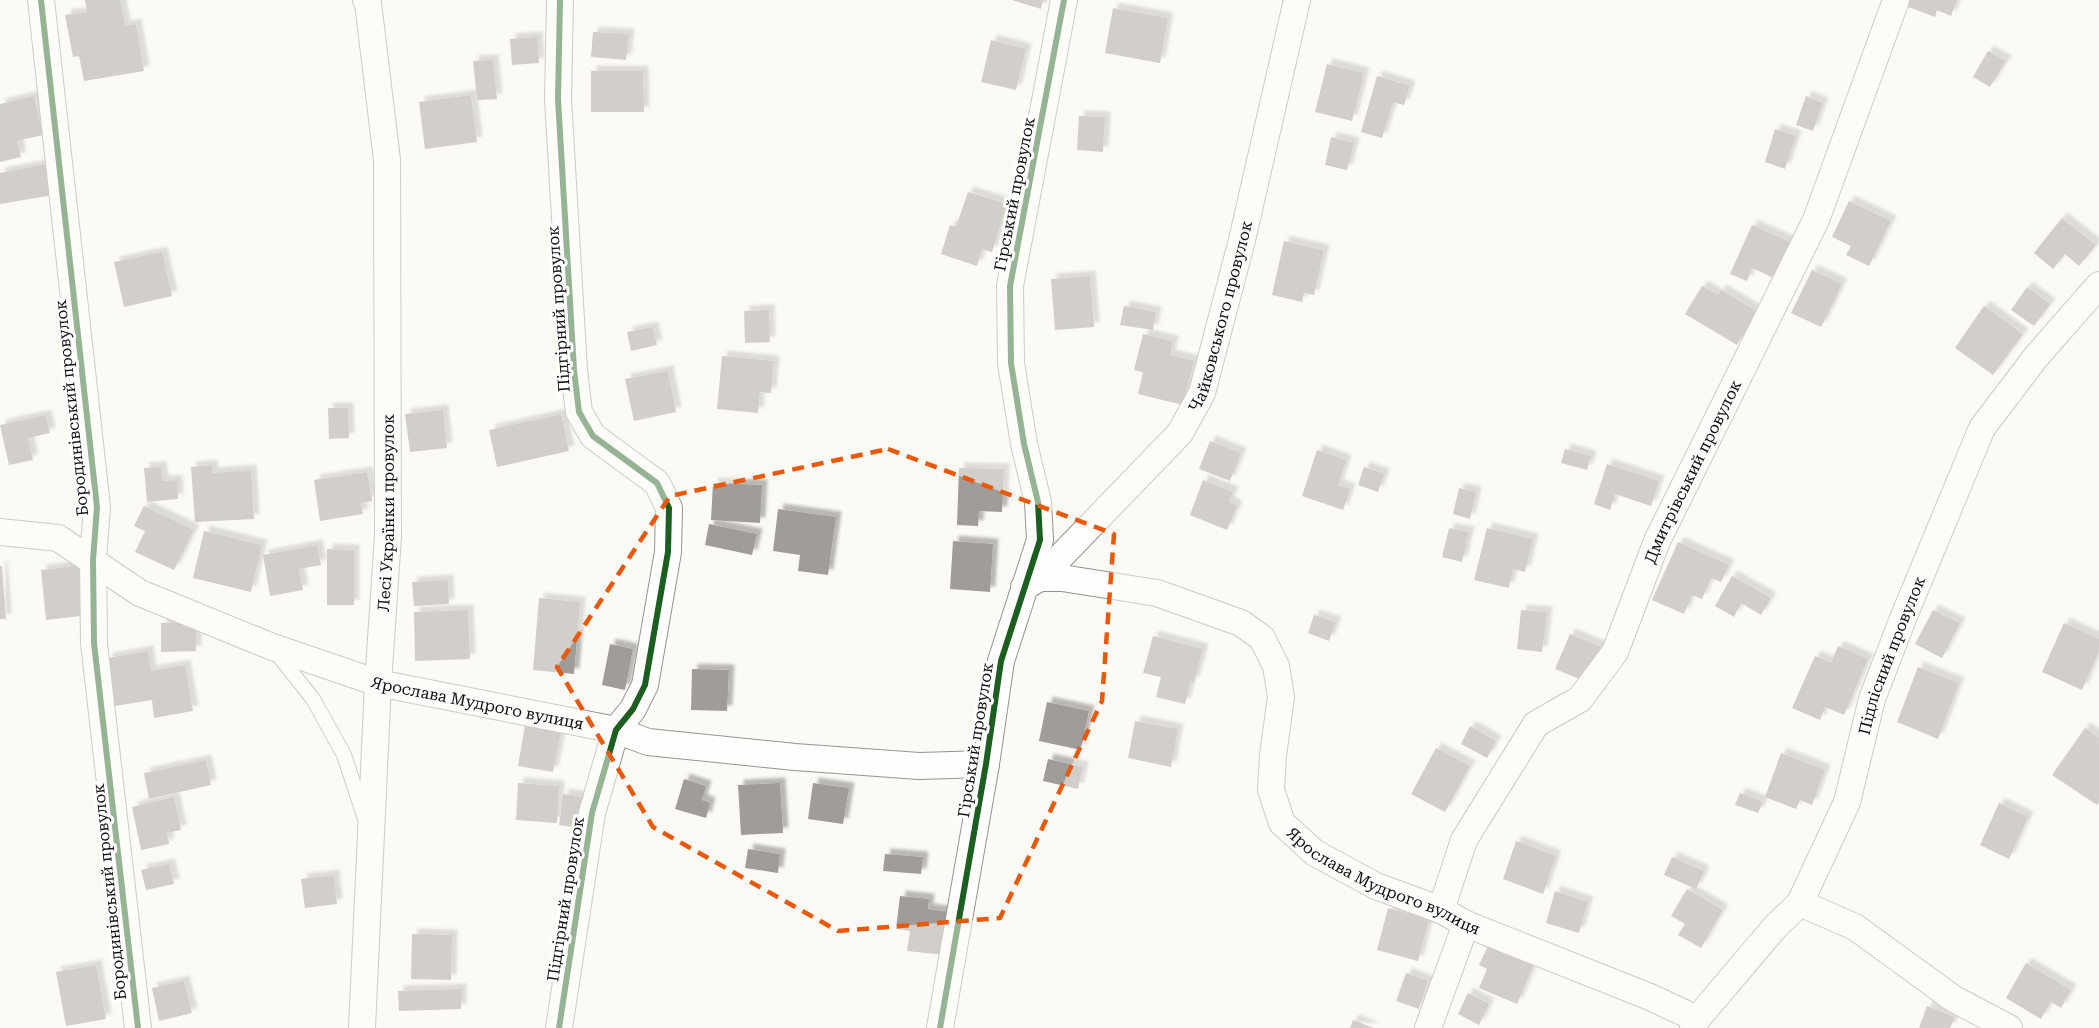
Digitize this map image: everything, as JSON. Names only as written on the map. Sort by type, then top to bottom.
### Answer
[{"type":"street","name":"Бородинівський провулок","points":[[41,0],[97,507],[93,560],[94,643],[138,1028]]},
{"type":"street","name":"Лесі Українки провулок","points":[[362,1028],[378,683],[388,536],[387,160],[366,0]]},
{"type":"street","name":"Підгірний провулок","points":[[559,1028],[592,813],[616,730],[633,709],[645,685],[668,552],[669,508],[657,483],[593,436],[579,412],[574,370],[558,99],[560,0]]},
{"type":"street","name":"Гірський провулок","points":[[940,1028],[986,764],[1001,661],[1032,583],[1040,540],[1038,502],[1024,444],[1011,363],[1010,286],[1064,0]]},
{"type":"street","name":"Чайковського провулок","points":[[1032,583],[1180,433],[1202,393],[1242,240],[1297,0]]},
{"type":"street","name":"Дмитрівський провулок","points":[[1441,910],[1464,840],[1536,724],[1580,699],[1615,652],[1657,541],[1816,220],[1896,0]]},
{"type":"street","name":"Підлісний провулок","points":[[1695,1023],[1776,926],[1800,903],[1847,802],[1872,699],[1982,428],[2036,357],[2099,285]]},
{"type":"street","name":"Ярослава Мудрого вулиця","points":[[0,532],[58,538],[140,593],[270,646],[378,683],[616,730],[648,742],[795,757],[919,765],[986,764]]},
{"type":"street","name":"Ярослава Мудрого вулиця","points":[[1032,583],[1062,578],[1157,592],[1241,622],[1262,638],[1276,666],[1281,697],[1271,790],[1282,823],[1315,853],[1376,886],[1441,910],[1466,924],[1650,997],[1695,1023]]},
{"type":"street","points":[[1800,903],[1855,927],[1954,999],[2008,1028]]},
{"type":"street","points":[[1428,1028],[1466,924]]},
{"type":"lane","points":[[270,646],[313,699],[344,755],[371,835]]},
{"type":"highlighted area","points":[[888,449],[1114,534],[1102,701],[1000,918],[838,931],[653,827],[557,667],[670,496]]},
{"type":"building","points":[[85,0],[120,0],[125,26],[136,24],[144,71],[84,81],[79,56],[73,57],[65,15],[87,12]]},
{"type":"building","points":[[1012,0],[1043,0],[1041,9]]},
{"type":"building","points":[[1905,0],[1957,0],[1951,16],[1937,10],[1935,17],[1903,5]]},
{"type":"building","points":[[1113,8],[1168,18],[1160,63],[1105,53]]},
{"type":"building","points":[[593,32],[629,34],[626,60],[591,57]]},
{"type":"building","points":[[537,37],[539,63],[512,65],[510,39]]},
{"type":"building","points":[[991,40],[1026,49],[1016,90],[981,82]]},
{"type":"building","points":[[1988,51],[2006,61],[1990,87],[1973,77]]},
{"type":"building","points":[[493,60],[497,99],[477,100],[473,61]]},
{"type":"building","points":[[1327,64],[1364,73],[1352,121],[1315,112]]},
{"type":"building","points":[[591,71],[643,71],[644,112],[591,112]]},
{"type":"building","points":[[1377,76],[1410,86],[1404,105],[1393,102],[1382,138],[1361,132]]},
{"type":"building","points":[[471,95],[477,142],[425,149],[419,102]]},
{"type":"building","points":[[34,96],[43,135],[17,141],[21,157],[0,162],[0,104]]},
{"type":"building","points":[[1806,96],[1823,103],[1813,131],[1796,125]]},
{"type":"building","points":[[1079,116],[1105,117],[1103,152],[1077,150]]},
{"type":"building","points":[[1775,129],[1796,136],[1785,169],[1765,162]]},
{"type":"building","points":[[1331,137],[1354,143],[1347,170],[1325,165]]},
{"type":"building","points":[[47,164],[53,195],[0,204],[0,173]]},
{"type":"building","points":[[968,192],[1007,204],[992,252],[982,249],[977,266],[941,254],[950,225],[956,227]]},
{"type":"building","points":[[1849,201],[1891,221],[1869,266],[1846,255],[1851,246],[1832,237]]},
{"type":"building","points":[[2062,218],[2096,245],[2079,266],[2065,254],[2053,269],[2034,253]]},
{"type":"building","points":[[1752,225],[1790,242],[1774,278],[1752,268],[1747,281],[1730,274]]},
{"type":"building","points":[[1284,241],[1324,250],[1314,295],[1304,293],[1302,302],[1272,295]]},
{"type":"building","points":[[162,252],[172,296],[124,307],[114,262]]},
{"type":"building","points":[[1812,270],[1842,284],[1821,327],[1791,313]]},
{"type":"building","points":[[1090,276],[1094,327],[1055,330],[1051,279]]},
{"type":"building","points":[[1702,286],[1718,295],[1721,290],[1757,311],[1737,345],[1685,314]]},
{"type":"building","points":[[2027,287],[2050,304],[2034,326],[2011,310]]},
{"type":"building","points":[[1124,306],[1156,312],[1153,330],[1120,325]]},
{"type":"building","points":[[1984,306],[2023,334],[1993,375],[1955,348]]},
{"type":"building","points":[[769,310],[770,342],[745,343],[744,311]]},
{"type":"building","points":[[653,327],[657,345],[631,351],[627,332]]},
{"type":"building","points":[[1143,334],[1173,341],[1170,355],[1194,361],[1183,405],[1138,394],[1143,372],[1134,370]]},
{"type":"building","points":[[722,356],[774,361],[771,393],[760,392],[758,413],[717,409]]},
{"type":"building","points":[[668,371],[676,412],[634,421],[625,379]]},
{"type":"building","points":[[328,408],[348,408],[349,438],[329,439]]},
{"type":"building","points":[[443,410],[447,448],[410,452],[405,414]]},
{"type":"building","points":[[561,414],[569,451],[497,467],[489,430]]},
{"type":"building","points":[[46,415],[50,433],[28,438],[33,460],[9,465],[0,425]]},
{"type":"building","points":[[1210,441],[1241,453],[1230,481],[1199,469]]},
{"type":"building","points":[[1565,449],[1591,456],[1587,470],[1561,463]]},
{"type":"building","points":[[1317,450],[1346,460],[1338,485],[1350,489],[1343,510],[1302,496]]},
{"type":"building","points":[[1607,464],[1659,481],[1651,506],[1615,494],[1610,510],[1594,504]]},
{"type":"building","points":[[212,465],[212,473],[251,470],[254,519],[195,522],[191,467]]},
{"type":"building","points":[[161,467],[163,481],[177,480],[178,499],[147,502],[144,468]]},
{"type":"building","points":[[1364,467],[1384,474],[1378,492],[1358,485]]},
{"type":"building","points":[[959,468],[1004,469],[1002,512],[979,511],[978,526],[957,525]]},
{"type":"building","points":[[367,472],[372,501],[361,503],[363,514],[320,521],[314,480]]},
{"type":"building","points":[[1203,480],[1233,492],[1229,502],[1237,506],[1227,530],[1190,515]]},
{"type":"building","points":[[713,483],[762,485],[760,523],[711,520]]},
{"type":"building","points":[[1459,488],[1476,492],[1470,519],[1453,514]]},
{"type":"building","points":[[144,506],[194,530],[174,570],[135,552],[145,531],[134,526]]},
{"type":"building","points":[[778,509],[836,517],[828,575],[798,571],[800,555],[773,551]]},
{"type":"building","points":[[709,524],[757,534],[752,555],[705,545]]},
{"type":"building","points":[[1449,528],[1469,532],[1462,562],[1442,557]]},
{"type":"building","points":[[1487,528],[1533,539],[1525,572],[1513,569],[1509,588],[1474,580]]},
{"type":"building","points":[[204,531],[262,545],[251,592],[193,578]]},
{"type":"building","points":[[953,541],[993,544],[990,592],[950,589]]},
{"type":"building","points":[[1678,542],[1729,565],[1721,582],[1711,578],[1702,599],[1692,595],[1684,614],[1652,600]]},
{"type":"building","points":[[317,545],[321,565],[299,569],[303,590],[270,596],[263,555]]},
{"type":"building","points":[[327,549],[354,550],[354,605],[327,605]]},
{"type":"building","points":[[83,565],[89,615],[46,620],[41,570]]},
{"type":"building","points":[[0,566],[2,566],[6,619],[0,619]]},
{"type":"building","points":[[1732,576],[1771,598],[1761,615],[1741,603],[1734,617],[1715,606]]},
{"type":"building","points":[[448,580],[449,604],[414,606],[412,582]]},
{"type":"building","points":[[539,598],[580,602],[574,674],[533,670]]},
{"type":"building","points":[[468,610],[470,659],[415,661],[414,612]]},
{"type":"building","points":[[1521,610],[1547,612],[1542,652],[1517,649]]},
{"type":"building","points":[[1933,610],[1960,623],[1942,658],[1915,644]]},
{"type":"building","points":[[1314,615],[1336,622],[1329,641],[1308,633]]},
{"type":"building","points":[[196,622],[196,651],[161,652],[161,623]]},
{"type":"building","points":[[2064,623],[2099,639],[2099,651],[2082,690],[2042,672]]},
{"type":"building","points":[[1570,634],[1602,647],[1587,682],[1555,669]]},
{"type":"building","points":[[1153,636],[1203,649],[1185,704],[1156,697],[1161,677],[1143,673]]},
{"type":"building","points":[[610,644],[633,649],[625,690],[602,685]]},
{"type":"building","points":[[1838,646],[1868,659],[1844,715],[1825,707],[1820,720],[1792,708],[1815,656],[1831,663]]},
{"type":"building","points":[[148,651],[151,671],[185,665],[193,711],[154,718],[152,700],[115,706],[107,658]]},
{"type":"building","points":[[1918,667],[1959,683],[1938,739],[1897,722]]},
{"type":"building","points":[[692,669],[729,670],[727,711],[691,710]]},
{"type":"building","points":[[1047,702],[1089,711],[1081,750],[1039,741]]},
{"type":"building","points":[[1135,721],[1178,729],[1171,767],[1128,758]]},
{"type":"building","points":[[525,725],[561,732],[553,772],[518,766]]},
{"type":"building","points":[[1470,726],[1496,741],[1487,758],[1461,744]]},
{"type":"building","points":[[2085,728],[2099,738],[2099,802],[2097,805],[2052,775]]},
{"type":"building","points":[[1436,748],[1470,766],[1445,812],[1411,794]]},
{"type":"building","points":[[1781,753],[1825,770],[1812,805],[1800,800],[1796,809],[1765,797]]},
{"type":"building","points":[[1048,759],[1083,767],[1078,789],[1043,781]]},
{"type":"building","points":[[206,760],[211,785],[149,799],[144,773]]},
{"type":"building","points":[[684,779],[706,786],[702,800],[710,803],[706,818],[675,809]]},
{"type":"building","points":[[518,783],[559,786],[557,823],[516,820]]},
{"type":"building","points":[[780,783],[783,833],[741,835],[738,785]]},
{"type":"building","points":[[813,783],[849,788],[843,824],[808,819]]},
{"type":"building","points":[[1740,793],[1763,802],[1758,813],[1735,805]]},
{"type":"building","points":[[563,794],[583,797],[578,828],[559,825]]},
{"type":"building","points":[[174,797],[181,830],[167,833],[169,844],[141,850],[132,807]]},
{"type":"building","points":[[1999,803],[2028,817],[2009,859],[1980,845]]},
{"type":"building","points":[[1516,841],[1556,856],[1543,894],[1503,879]]},
{"type":"building","points":[[748,849],[780,854],[778,873],[745,868]]},
{"type":"building","points":[[885,854],[923,857],[921,874],[883,871]]},
{"type":"building","points":[[1672,857],[1704,871],[1696,889],[1664,875]]},
{"type":"building","points":[[169,864],[174,884],[146,890],[141,870]]},
{"type":"building","points":[[334,875],[337,904],[305,908],[301,879]]},
{"type":"building","points":[[1687,889],[1723,910],[1701,948],[1678,935],[1685,924],[1671,916]]},
{"type":"building","points":[[1555,891],[1588,902],[1579,933],[1546,923]]},
{"type":"building","points":[[900,896],[929,899],[928,909],[950,912],[945,955],[907,951],[910,931],[896,929]]},
{"type":"building","points":[[1388,908],[1429,919],[1418,961],[1377,950]]},
{"type":"building","points":[[412,934],[452,935],[451,980],[411,979]]},
{"type":"building","points":[[1489,944],[1534,964],[1517,1004],[1479,988],[1487,969],[1479,965]]},
{"type":"building","points":[[2026,963],[2071,990],[2061,1008],[2051,1002],[2041,1019],[2006,998]]},
{"type":"building","points":[[96,965],[106,1019],[66,1026],[56,972]]},
{"type":"building","points":[[1406,973],[1428,981],[1419,1009],[1396,1001]]},
{"type":"building","points":[[184,981],[192,1013],[159,1021],[152,988]]},
{"type":"building","points":[[461,989],[461,1009],[399,1011],[398,991]]},
{"type":"building","points":[[1468,993],[1489,1004],[1479,1025],[1458,1014]]},
{"type":"building","points":[[1927,1006],[1955,1017],[1950,1028],[1919,1028]]},
{"type":"building","points":[[1353,1020],[1374,1028],[1350,1028]]},
{"type":"cycle path","points":[[41,0],[97,507],[93,560],[94,643],[138,1028]]},
{"type":"cycle path","points":[[559,1028],[592,813],[616,730],[633,709],[645,685],[668,552],[669,508],[657,483],[593,436],[579,412],[574,370],[558,99],[560,0]]},
{"type":"cycle path","points":[[940,1028],[986,764],[1001,661],[1040,540],[1038,502],[1024,444],[1011,363],[1010,286],[1064,0]]}]
